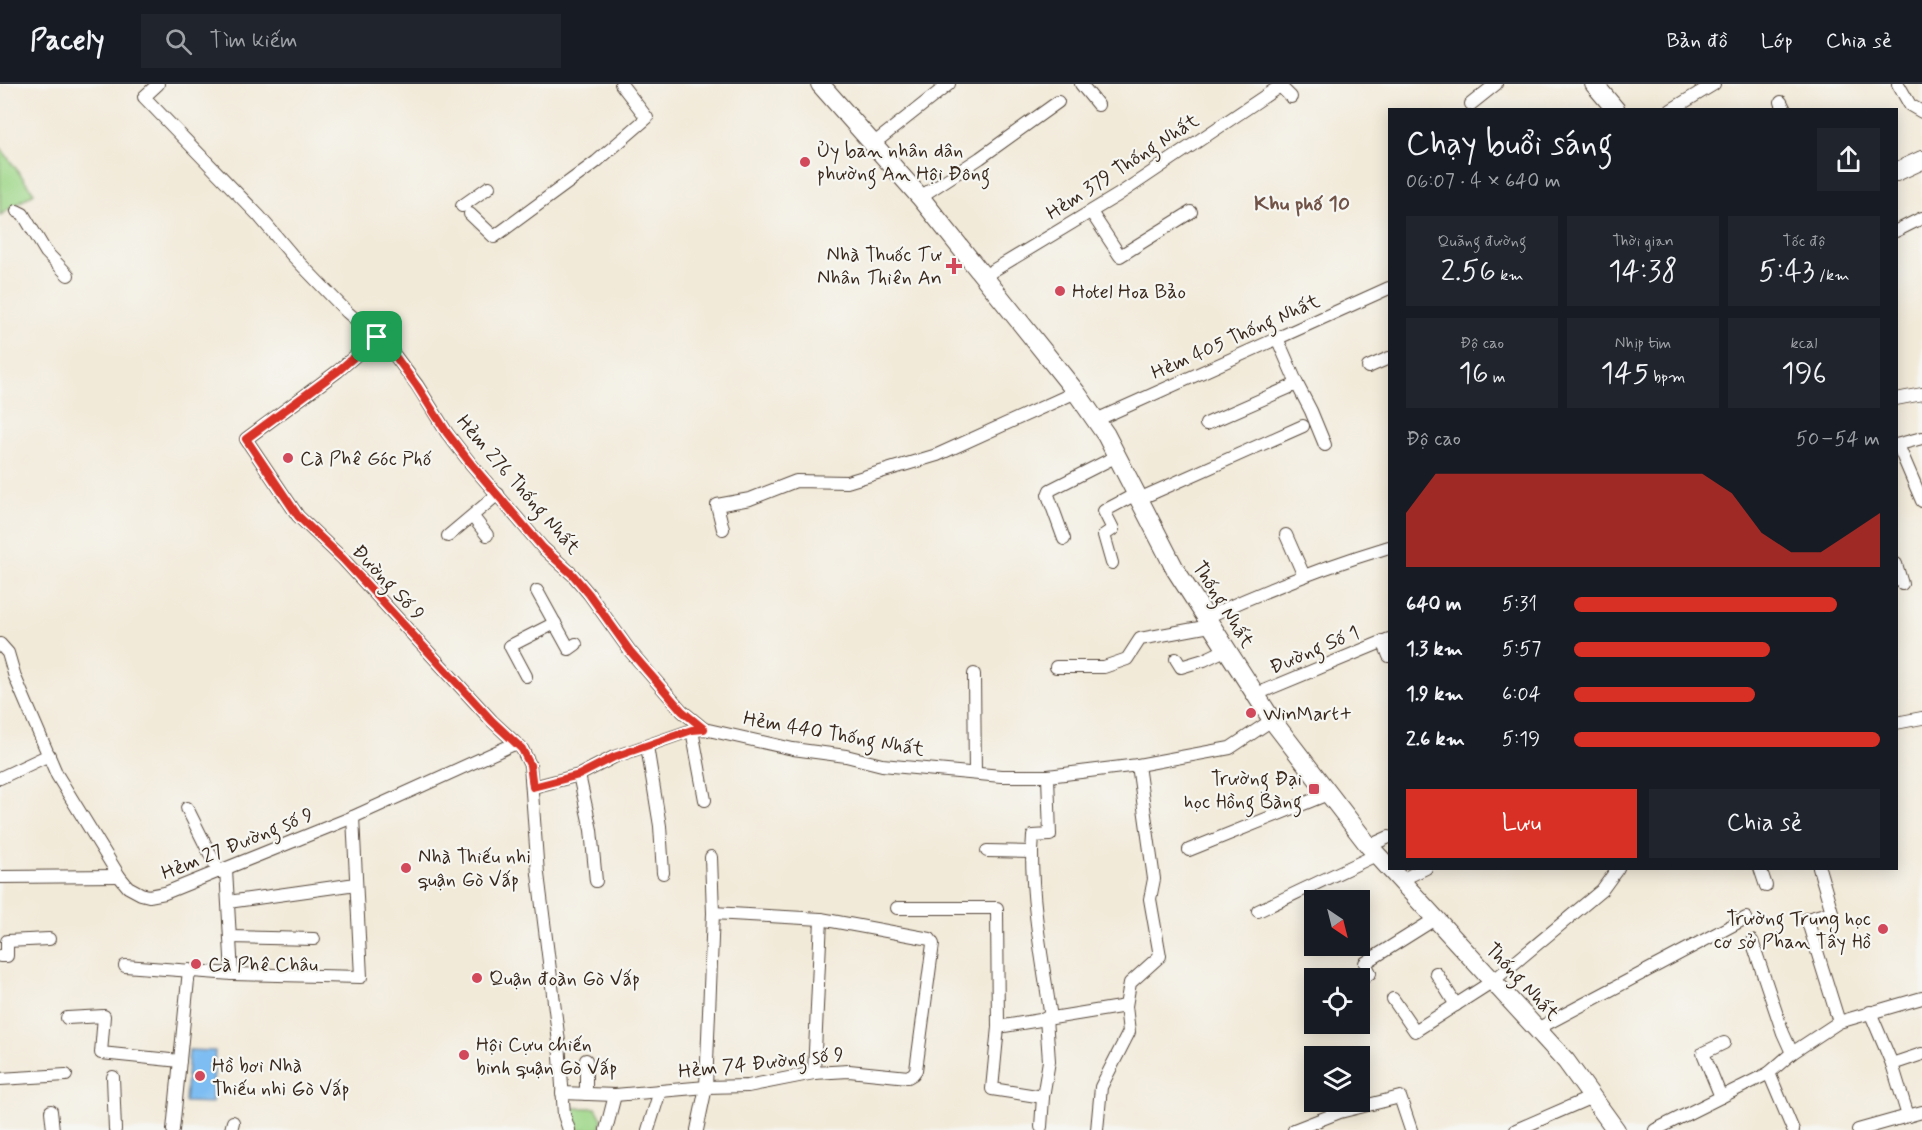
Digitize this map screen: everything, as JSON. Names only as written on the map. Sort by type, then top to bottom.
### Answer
[{"type":"main road","name":"Thống Nhất","points":[[820,84],[920,197],[1076,392],[1117,456],[1175,569],[1254,695],[1328,794],[1388,868]]},
{"type":"main road","points":[[1594,84],[1614,108]]},
{"type":"main road","points":[[1898,171],[1922,160]]},
{"type":"main road","name":"Thống Nhất","points":[[1390,870],[1566,1061],[1616,1130]]},
{"type":"street","name":"Hẻm 276 Thống Nhất","points":[[158,84],[144,97],[259,216],[292,255],[347,312],[390,349],[453,441],[543,548],[573,575],[630,651],[698,729]]},
{"type":"street","points":[[489,187],[466,210],[494,237],[609,151],[647,118],[621,84]]},
{"type":"street","points":[[873,144],[949,84]]},
{"type":"street","points":[[1081,84],[1098,105]]},
{"type":"street","points":[[1471,104],[1496,84]]},
{"type":"street","points":[[1674,108],[1714,84]]},
{"type":"street","points":[[1898,84],[1910,105],[1922,112]]},
{"type":"street","name":"Hẻm 379 Thống Nhất","points":[[984,276],[1118,195],[1279,85],[1291,97]]},
{"type":"street","points":[[920,197],[980,158],[1058,102]]},
{"type":"street","points":[[17,211],[23,214],[46,252],[68,275]]},
{"type":"street","points":[[1091,212],[1120,256],[1191,212]]},
{"type":"street","points":[[1898,230],[1922,218]]},
{"type":"street","name":"Hẻm 405 Thống Nhất","points":[[1096,420],[1388,288]]},
{"type":"street","name":"Đường Số 9","points":[[377,337],[338,371],[246,439],[298,516],[343,559],[514,744]]},
{"type":"street","points":[[1277,338],[1325,445]]},
{"type":"street","points":[[1368,367],[1388,358]]},
{"type":"street","points":[[1206,424],[1297,384]]},
{"type":"street","points":[[723,529],[717,505],[750,499],[796,481],[847,482],[936,455],[1076,392]]},
{"type":"street","points":[[1898,399],[1922,394]]},
{"type":"street","points":[[1112,563],[1104,535],[1113,530],[1104,511],[1303,426]]},
{"type":"street","points":[[1898,445],[1922,438]]},
{"type":"street","points":[[1898,447],[1922,501]]},
{"type":"street","points":[[1064,539],[1048,495],[1050,490],[1117,456]]},
{"type":"street","points":[[448,536],[498,494]]},
{"type":"street","points":[[472,517],[487,534]]},
{"type":"street","points":[[1286,535],[1304,576]]},
{"type":"street","points":[[1056,667],[1104,667],[1127,659],[1140,639],[1208,622],[1260,593],[1335,563],[1388,547]]},
{"type":"street","points":[[1898,571],[1902,584]]},
{"type":"street","points":[[537,591],[569,649],[576,644]]},
{"type":"street","points":[[526,676],[510,646],[555,623]]},
{"type":"street","name":"Đường Số 1","points":[[1254,695],[1386,640]]},
{"type":"street","name":"Hẻm 27 Đường số 9","points":[[0,644],[8,653],[15,677],[57,775],[119,876],[133,891],[149,896],[165,893],[352,817],[514,744]]},
{"type":"street","points":[[1176,659],[1181,667],[1225,650]]},
{"type":"street","points":[[974,674],[975,773]]},
{"type":"street","points":[[1898,723],[1922,718]]},
{"type":"street","name":"Hẻm 440 Thống Nhất","points":[[698,729],[793,749],[846,756],[882,765],[975,773],[1048,776],[1138,765],[1230,748],[1272,720]]},
{"type":"street","points":[[533,787],[579,775],[614,757],[698,729],[705,800]]},
{"type":"street","points":[[514,744],[522,749],[530,765],[538,874],[559,1042],[564,1114],[569,1130]]},
{"type":"street","points":[[647,746],[660,826],[663,873]]},
{"type":"street","points":[[0,778],[49,755]]},
{"type":"street","points":[[1098,1130],[1101,1087],[1129,1032],[1126,1006],[1130,983],[1160,956],[1150,899],[1154,879],[1138,765]]},
{"type":"street","points":[[579,775],[591,830],[596,881]]},
{"type":"street","points":[[1041,1127],[1043,1097],[1050,1061],[1048,1018],[1033,894],[1032,852],[1033,837],[1050,834],[1048,776]]},
{"type":"street","points":[[1189,850],[1328,794]]},
{"type":"street","points":[[187,808],[223,870],[228,902],[232,974]]},
{"type":"street","points":[[125,966],[232,974],[362,977],[352,817]]},
{"type":"street","points":[[1258,911],[1373,850],[1388,838]]},
{"type":"street","points":[[987,851],[1032,852]]},
{"type":"street","points":[[697,1130],[706,1087],[713,913],[711,857]]},
{"type":"street","points":[[1399,881],[1422,870]]},
{"type":"street","points":[[1393,999],[1415,1031],[1493,981],[1602,890],[1617,870]]},
{"type":"street","points":[[1761,870],[1766,886]]},
{"type":"street","points":[[1820,870],[1832,912],[1807,919],[1839,1022]]},
{"type":"street","points":[[0,877],[119,876]]},
{"type":"street","points":[[228,902],[356,884]]},
{"type":"street","points":[[897,908],[997,908],[998,1027],[992,1089],[1043,1097]]},
{"type":"street","name":"Hẻm 74 Đường số 9","points":[[615,1095],[706,1087],[748,1086],[814,1073],[849,1071],[908,1077],[916,1070],[933,945],[930,939],[821,919],[713,913]]},
{"type":"street","points":[[1537,1029],[1746,918]]},
{"type":"street","points":[[814,1073],[821,919]]},
{"type":"street","points":[[1368,968],[1365,963],[1435,920]]},
{"type":"street","points":[[230,937],[314,939]]},
{"type":"street","points":[[0,956],[7,956],[7,941],[49,939]]},
{"type":"street","points":[[1752,940],[1783,1033],[1792,1053]]},
{"type":"street","points":[[173,1130],[189,970]]},
{"type":"street","points":[[1436,973],[1456,1005]]},
{"type":"street","points":[[1655,1130],[1768,1073],[1792,1053],[1839,1022],[1922,998]]},
{"type":"street","points":[[998,1027],[1126,1006]]},
{"type":"street","points":[[1870,1012],[1892,1064],[1908,1116]]},
{"type":"street","points":[[68,1018],[104,1016],[101,1053],[180,1061]]},
{"type":"street","points":[[1721,1097],[1703,1053],[1724,1043]]},
{"type":"street","points":[[1892,1064],[1922,1054]]},
{"type":"street","points":[[586,1060],[586,1094]]},
{"type":"street","points":[[1768,1073],[1793,1130]]},
{"type":"street","points":[[0,1079],[66,1074]]},
{"type":"street","points":[[113,1077],[115,1130]]},
{"type":"street","points":[[648,1130],[660,1091]]},
{"type":"street","points":[[562,1093],[615,1095],[606,1130]]},
{"type":"street","points":[[1294,1130],[1340,1112],[1400,1097],[1411,1130]]},
{"type":"street","points":[[1516,1130],[1592,1097]]},
{"type":"street","points":[[51,1111],[53,1130]]},
{"type":"street","points":[[1858,1130],[1922,1112]]},
{"type":"green space","points":[[0,147],[34,193],[0,215]]},
{"type":"green space","points":[[574,1108],[596,1108],[602,1119],[599,1130],[573,1130],[569,1112]]},
{"type":"water","name":"Hồ bơi Nhà Thiếu nhi Gò Vấp","points":[[189,1050],[215,1051],[212,1103],[185,1102]]},
{"type":"place","name":"Ủy ban nhân dân phường An Hội Đông","points":[[805,162]]},
{"type":"place","name":"Nhà Thuốc Tư Nhân Thiên An","points":[[954,266]]},
{"type":"place","name":"Hotel Hoa Bảo","points":[[1060,291]]},
{"type":"place","name":"Cà Phê Góc Phố","points":[[288,458]]},
{"type":"place","name":"WinMart+","points":[[1251,713]]},
{"type":"place","name":"Trường Đại học Hồng Bàng","points":[[1314,789]]},
{"type":"place","name":"Nhà Thiếu nhi quận Gò Vấp","points":[[406,868]]},
{"type":"place","name":"Trường Trung học cơ sở Phan Tây Hồ","points":[[1883,929]]},
{"type":"place","name":"Cà Phê Châu","points":[[196,964]]},
{"type":"place","name":"Quận đoàn Gò Vấp","points":[[477,978]]},
{"type":"place","name":"Hội Cựu chiến binh quận Gò Vấp","points":[[464,1055]]},
{"type":"place","name":"Hồ bơi Nhà Thiếu nhi Gò Vấp","points":[[200,1076]]},
{"type":"district","name":"Khu phố 10","points":[[1302,203]]},
{"type":"route","points":[[377,337],[390,349],[471,464],[543,548],[573,575],[630,651],[682,711],[704,729],[692,730],[614,757],[579,775],[533,787],[530,765],[522,749],[514,744],[492,721],[343,559],[298,516],[246,439],[338,371],[377,337]]}]
